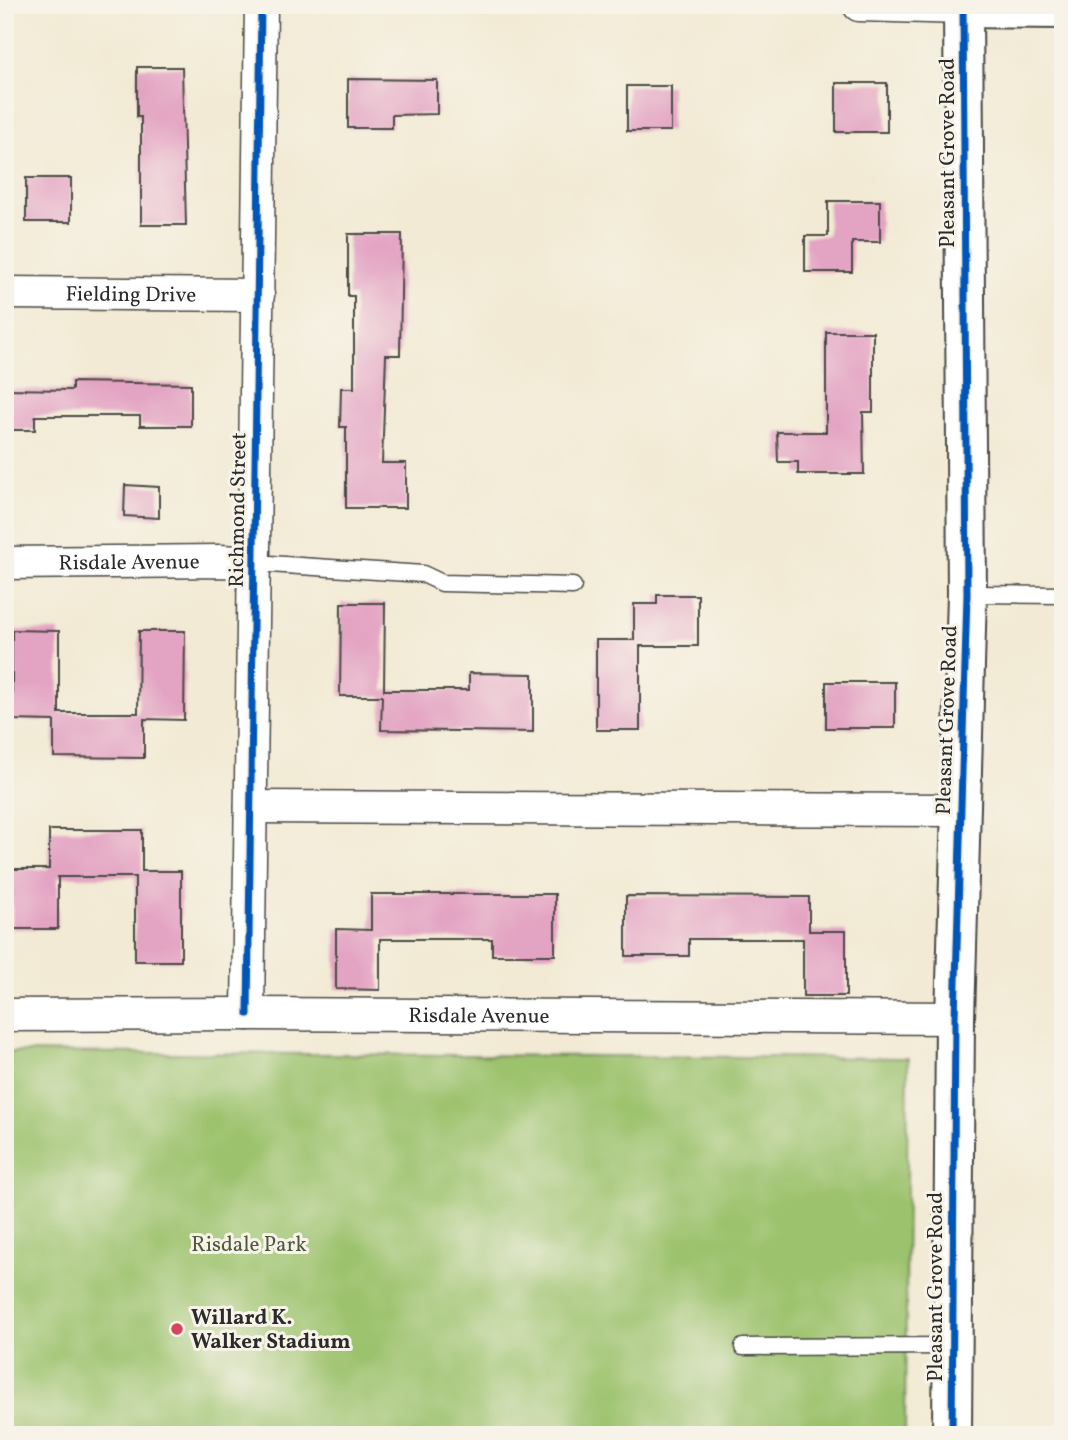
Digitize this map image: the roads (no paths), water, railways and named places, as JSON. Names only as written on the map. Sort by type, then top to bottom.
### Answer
[{"type":"street","name":"Richmond Street","points":[[248,1014],[261,5]]},
{"type":"street","points":[[859,5],[1063,9]]},
{"type":"street","name":"Pleasant Grove Road","points":[[952,1435],[955,1018],[967,594],[963,7]]},
{"type":"street","name":"Fielding Drive","points":[[5,293],[258,295]]},
{"type":"street","name":"Risdale Avenue","points":[[5,564],[220,561],[254,563]]},
{"type":"street","points":[[251,807],[961,810]]},
{"type":"street","name":"Risdale Avenue","points":[[5,1015],[955,1018]]},
{"type":"lane","points":[[254,563],[423,574],[442,583],[573,586]]},
{"type":"lane","points":[[967,594],[1063,595]]},
{"type":"lane","points":[[743,1347],[953,1346]]},
{"type":"place","name":"Willard K. Walker Stadium","points":[[177,1329]]},
{"type":"park label","name":"Risdale Park","points":[[249,1244]]}]
